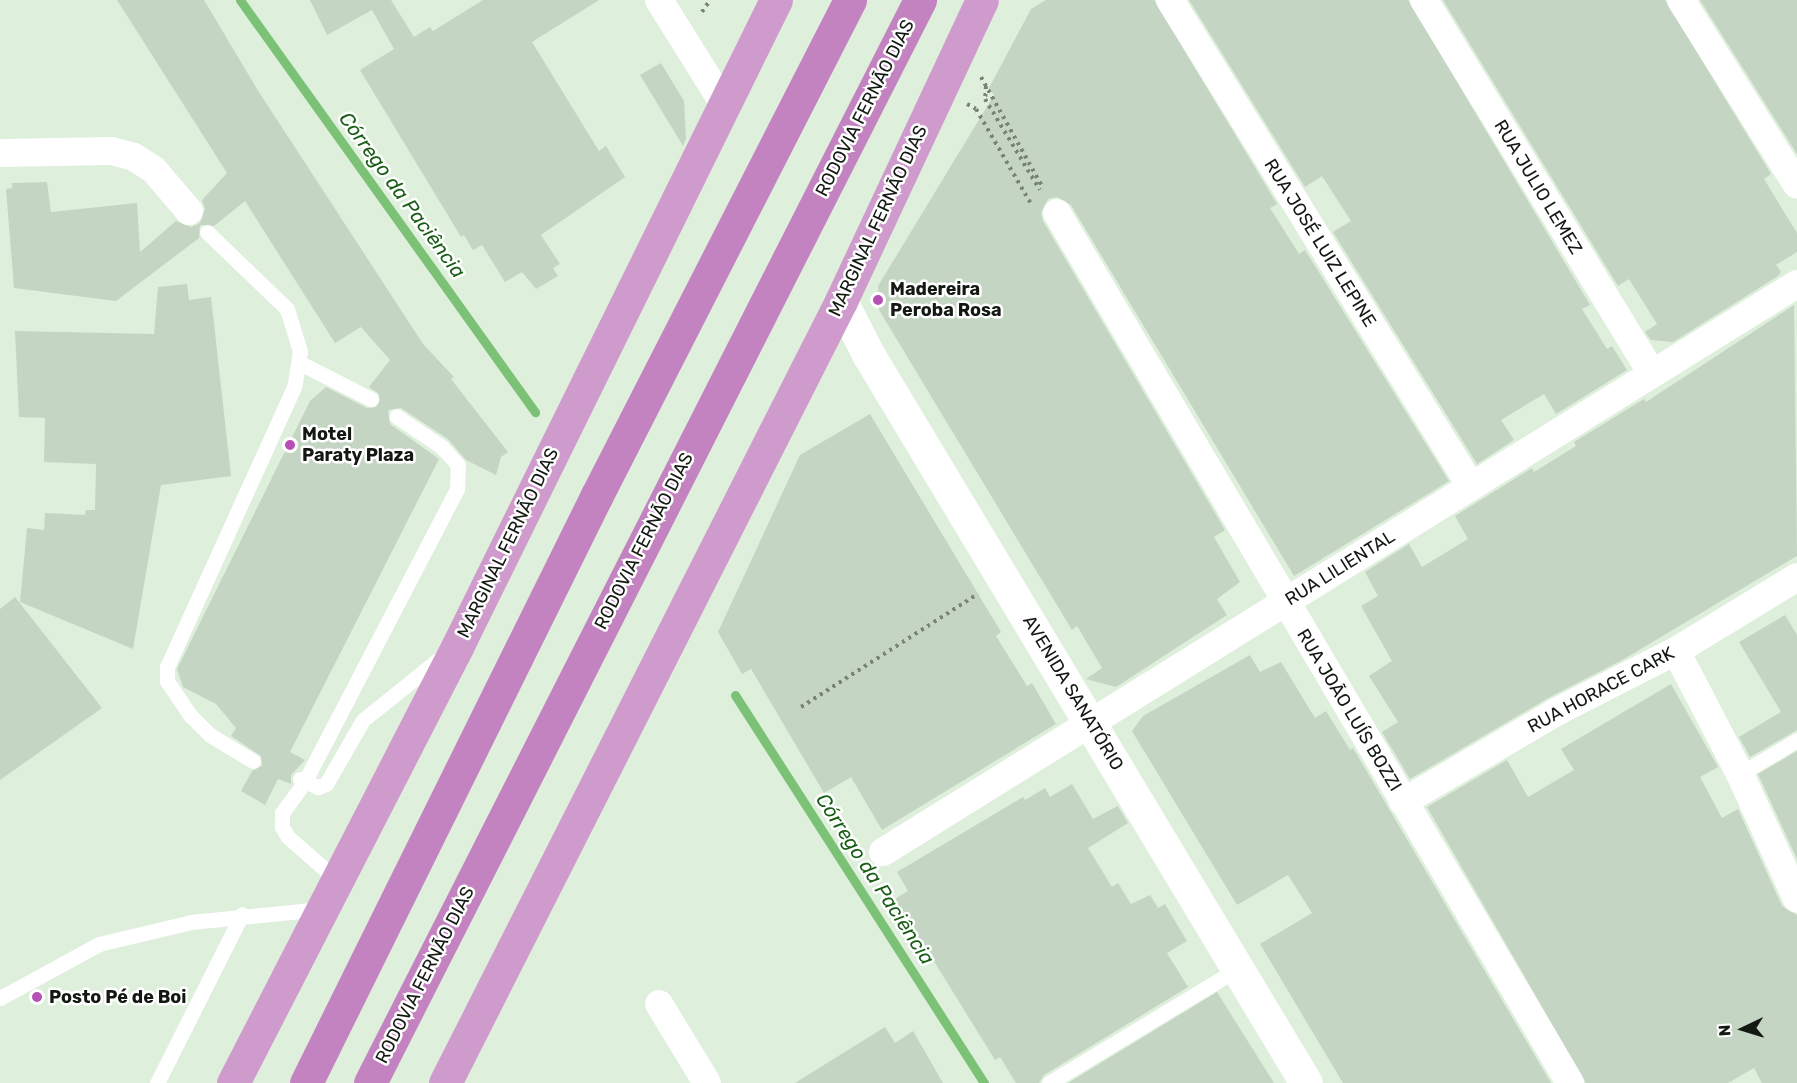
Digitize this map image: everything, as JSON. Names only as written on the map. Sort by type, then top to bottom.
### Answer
[{"type":"highway","name":"MARGINAL FERNÃO DIAS","points":[[233,1083],[458,645],[776,0]]},
{"type":"highway","points":[[306,1083],[597,495],[850,0]]},
{"type":"highway","name":"RODOVIA FERNÃO DIAS","points":[[370,1083],[920,0]]},
{"type":"highway","name":"MARGINAL FERNÃO DIAS","points":[[445,1083],[841,301],[982,0]]},
{"type":"street","points":[[659,0],[724,104]]},
{"type":"street","name":"RUA JOSÉ LUIZ LEPINE","points":[[1170,0],[1471,486]]},
{"type":"street","name":"RUA JULIO LEMEZ","points":[[1424,0],[1652,374]]},
{"type":"street","points":[[1681,0],[1797,185]]},
{"type":"street","points":[[0,153],[112,151],[134,157],[154,170],[198,221]]},
{"type":"street","name":"RUA JOÃO LUÍS BOZZI","points":[[1046,203],[1570,1083]]},
{"type":"street","name":"RUA LILIENTAL","points":[[883,852],[1797,284]]},
{"type":"street","name":"AVENIDA SANATÓRIO","points":[[841,301],[868,354],[1091,722],[1237,969],[1298,1080]]},
{"type":"street","name":"RUA HORACE CARK","points":[[1403,802],[1558,711],[1676,651],[1797,577]]},
{"type":"street","points":[[1676,651],[1740,774],[1797,899]]},
{"type":"street","points":[[660,1004],[707,1083]]},
{"type":"lane","points":[[198,221],[287,309],[298,333],[300,363],[294,387],[167,667],[167,681],[190,714],[210,735],[253,761]]},
{"type":"lane","points":[[300,363],[371,399]]},
{"type":"lane","points":[[336,879],[282,827],[282,813],[303,780],[457,489],[458,465],[442,447],[396,416]]},
{"type":"lane","points":[[303,780],[318,787],[326,784],[363,720],[458,645]]},
{"type":"lane","points":[[1740,774],[1797,740]]},
{"type":"lane","points":[[0,998],[99,944],[242,914],[321,909]]},
{"type":"lane","points":[[157,1083],[242,914]]},
{"type":"lane","points":[[1049,1083],[1237,969]]},
{"type":"path","points":[[962,39],[1046,203]]},
{"type":"path","points":[[986,86],[985,99],[1046,203]]},
{"type":"path","points":[[976,109],[1031,203],[1046,203]]},
{"type":"path","points":[[801,707],[1003,577]]},
{"type":"building","points":[[117,0],[204,0],[257,89],[423,344],[454,377],[451,379],[508,452],[501,457],[496,475],[466,460],[448,439],[401,408],[388,410],[390,424],[439,459],[290,752],[305,760],[291,775],[291,784],[278,779],[265,805],[241,791],[252,771],[262,766],[261,756],[231,736],[236,728],[216,704],[183,687],[177,669],[310,401],[326,387],[367,408],[376,407],[379,394],[369,387],[390,360],[361,327],[335,343],[245,201],[214,226],[200,225],[199,238],[116,301],[14,288],[6,189],[12,188],[12,183],[47,182],[51,212],[137,203],[140,252],[176,221],[191,227],[200,223],[205,209],[202,200],[227,173]]},
{"type":"building","points":[[310,0],[391,0],[414,37],[430,27],[433,31],[483,0],[599,0],[532,42],[599,151],[606,146],[625,177],[541,235],[560,264],[553,268],[558,276],[536,289],[522,272],[505,282],[482,245],[473,250],[464,235],[461,237],[360,70],[394,49],[372,10],[327,35]]},
{"type":"building","points":[[1046,0],[1154,0],[1277,204],[1270,208],[1299,254],[1305,250],[1449,481],[1294,576],[1071,205],[1057,197],[1048,199],[1041,213],[1043,221],[1225,530],[1214,537],[1240,582],[1217,599],[1227,615],[1116,687],[1086,679],[1102,668],[1077,626],[1072,630],[879,310],[878,286],[994,95],[989,88],[1031,9]]},
{"type":"building","points":[[1189,0],[1408,0],[1590,305],[1582,309],[1607,349],[1612,346],[1627,370],[1556,414],[1544,394],[1501,420],[1514,440],[1477,464],[1333,232],[1351,221],[1322,176],[1305,187]]},
{"type":"building","points":[[1443,0],[1665,0],[1771,174],[1764,179],[1797,233],[1797,252],[1776,265],[1781,272],[1778,276],[1673,342],[1651,340],[1645,332],[1657,324],[1629,279],[1618,286]]},
{"type":"building","points":[[1700,0],[1797,0],[1797,154]]},
{"type":"building","points":[[661,63],[684,101],[686,139],[683,146],[640,75]]},
{"type":"building","points":[[187,284],[189,300],[211,297],[231,476],[161,485],[133,649],[20,602],[27,528],[44,530],[45,513],[85,515],[86,510],[95,510],[96,464],[44,462],[45,418],[19,417],[15,331],[154,334],[158,287]]},
{"type":"building","points":[[1794,305],[1797,556],[1624,659],[1550,697],[1410,779],[1382,732],[1398,722],[1369,676],[1392,661],[1361,606],[1378,596],[1365,572],[1409,544],[1422,567],[1468,539],[1455,516],[1532,468],[1534,472],[1576,446],[1574,442],[1644,399],[1646,402]]},
{"type":"building","points":[[870,414],[1001,632],[996,636],[1027,686],[1032,683],[1056,724],[882,830],[851,777],[824,793],[751,669],[742,674],[718,632],[800,455]]},
{"type":"building","points":[[15,597],[102,708],[0,780],[0,609]]},
{"type":"building","points":[[1785,615],[1797,635],[1797,730],[1750,757],[1739,737],[1781,712],[1739,642]]},
{"type":"building","points":[[1250,655],[1260,672],[1281,662],[1315,718],[1326,711],[1350,750],[1353,748],[1551,1083],[1343,1083],[1260,944],[1312,913],[1288,875],[1237,905],[1132,731],[1143,716]]},
{"type":"building","points":[[1671,684],[1718,767],[1700,777],[1722,818],[1738,809],[1782,906],[1797,915],[1797,1083],[1762,1083],[1754,1068],[1728,1083],[1586,1083],[1427,807],[1507,760],[1528,797],[1574,770],[1561,749]]},
{"type":"building","points":[[1797,751],[1797,859],[1758,774]]},
{"type":"building","points":[[1072,784],[1093,819],[1118,806],[1128,823],[1088,848],[1112,887],[1118,883],[1131,904],[1150,895],[1158,908],[1165,904],[1187,941],[1167,953],[1188,987],[1044,1075],[1039,1083],[1016,1083],[1000,1057],[995,1060],[927,950],[922,953],[901,919],[893,900],[908,891],[897,872],[1023,797],[1025,800],[1045,788],[1050,797]]},
{"type":"building","points":[[1217,992],[1274,1083],[1068,1083]]},
{"type":"building","points":[[885,1027],[895,1043],[913,1031],[943,1083],[795,1083]]},
{"type":"waterway","name":"Córrego da Paciência","points":[[240,0],[535,412]]},
{"type":"waterway","name":"Córrego da Paciência","points":[[735,695],[984,1083]]},
{"type":"place","name":"Madereira Peroba Rosa","points":[[878,300]]},
{"type":"place","name":"Motel Paraty Plaza","points":[[290,445]]},
{"type":"place","name":"Posto Pé de Boi","points":[[37,997]]}]
